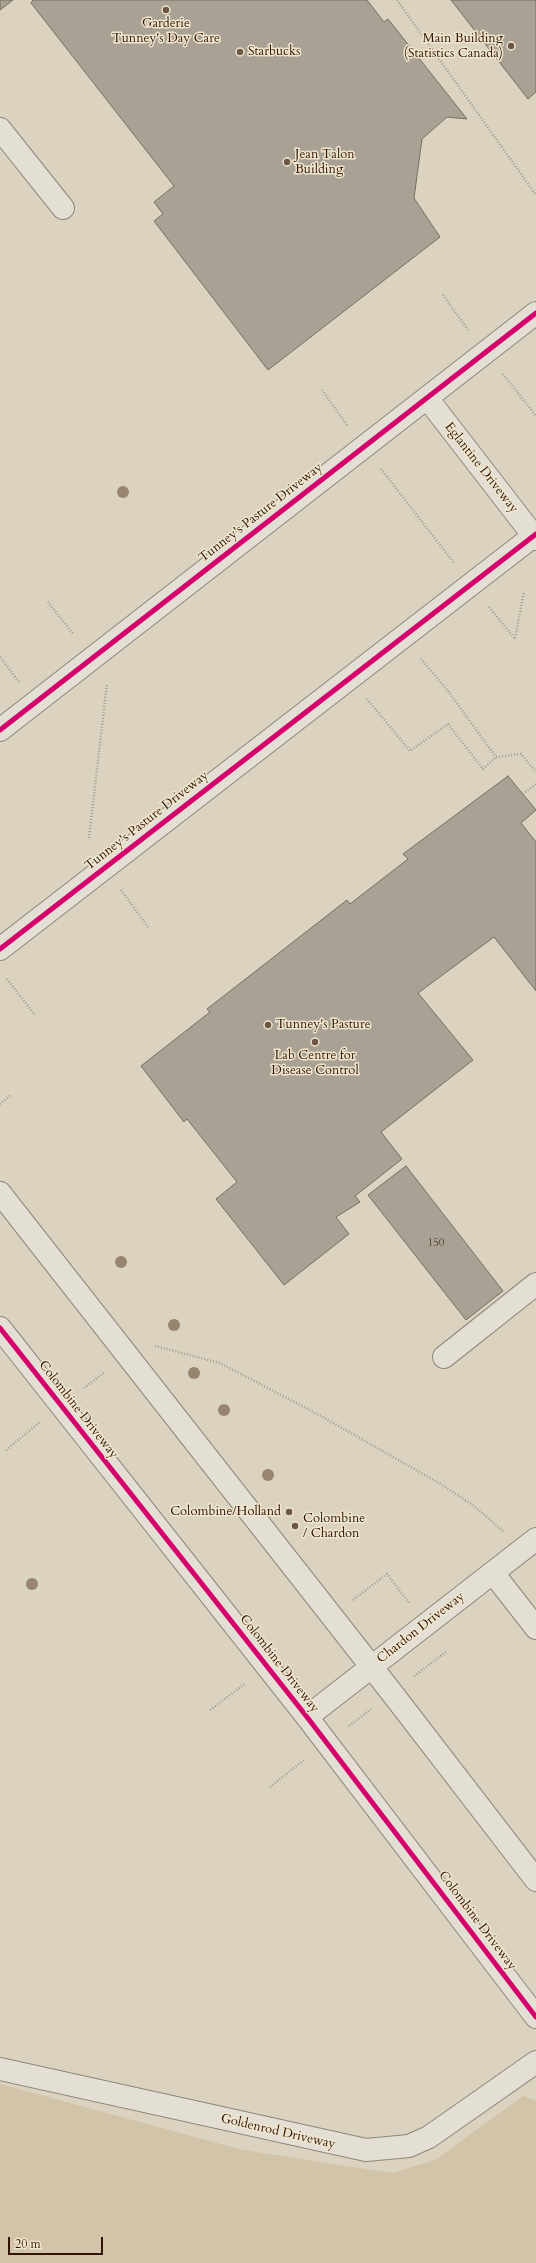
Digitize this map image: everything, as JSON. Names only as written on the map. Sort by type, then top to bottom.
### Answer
[{"type":"street","points":[[0,129],[63,208]]},
{"type":"street","name":"Tunney's Pasture Driveway","points":[[0,730],[536,313]]},
{"type":"street","name":"Eglantine Driveway","points":[[427,398],[535,536]]},
{"type":"street","name":"Tunney's Pasture Driveway","points":[[0,949],[535,536]]},
{"type":"street","points":[[0,1193],[372,1667],[536,1880]]},
{"type":"street","points":[[444,1357],[536,1284]]},
{"type":"street","name":"Colombine Driveway","points":[[0,1328],[307,1717],[536,2017]]},
{"type":"street","name":"Chardon Driveway","points":[[307,1717],[536,1539]]},
{"type":"street","points":[[493,1573],[536,1628]]},
{"type":"street","name":"Goldenrod Driveway","points":[[0,2069],[366,2150],[409,2146],[429,2136],[536,2062]]},
{"type":"path","points":[[397,0],[536,195]]},
{"type":"path","points":[[443,295],[472,335]]},
{"type":"path","points":[[500,370],[536,416]]},
{"type":"path","points":[[322,390],[351,430]]},
{"type":"path","points":[[376,463],[454,563]]},
{"type":"path","points":[[489,607],[514,639],[524,591]]},
{"type":"path","points":[[48,602],[74,635]]},
{"type":"path","points":[[414,663],[420,659],[448,691],[496,757]]},
{"type":"path","points":[[89,838],[107,676]]},
{"type":"path","points":[[373,695],[367,699],[410,751],[448,724],[483,769],[496,757],[521,754],[536,772]]},
{"type":"path","points":[[523,794],[536,784]]},
{"type":"path","points":[[120,889],[148,927]]},
{"type":"path","points":[[7,979],[35,1015]]},
{"type":"path","points":[[0,1104],[11,1095]]},
{"type":"path","points":[[153,1345],[220,1363],[322,1416],[451,1491],[474,1506],[506,1534]]},
{"type":"path","points":[[78,1392],[110,1369]]},
{"type":"path","points":[[6,1450],[44,1419]]},
{"type":"path","points":[[352,1601],[387,1574],[410,1604]]},
{"type":"path","points":[[414,1676],[446,1652]]},
{"type":"path","points":[[210,1710],[248,1681]]},
{"type":"path","points":[[346,1729],[370,1710]]},
{"type":"path","points":[[270,1787],[308,1758]]},
{"type":"shaded area","points":[[0,2084],[243,2150],[392,2173],[435,2160],[523,2096],[536,2101],[536,2263],[0,2263]]},
{"type":"building","points":[[0,0],[13,0],[0,10]]},
{"type":"building","name":"Jean Talon Building","points":[[33,0],[367,0],[384,22],[388,19],[467,119],[447,117],[422,139],[414,198],[440,237],[268,370],[154,221],[163,214],[154,202],[174,186],[31,3]]},
{"type":"building","name":"Main Building (Statistics Canada)","points":[[451,0],[536,0],[536,92],[528,99]]},
{"type":"building","name":"Lab Centre for Disease Control","points":[[508,776],[536,810],[521,823],[536,842],[536,991],[494,937],[418,993],[473,1060],[381,1132],[402,1159],[355,1196],[360,1202],[336,1217],[349,1234],[284,1285],[216,1199],[237,1182],[187,1119],[184,1122],[141,1066],[210,1012],[207,1009],[347,900],[350,904],[408,859],[403,854]]},
{"type":"building","points":[[406,1166],[503,1291],[466,1320],[368,1195]]},
{"type":"cycle path","points":[[0,730],[536,313]]},
{"type":"cycle path","points":[[0,949],[536,534]]},
{"type":"cycle path","points":[[0,1328],[307,1717],[536,2017]]},
{"type":"place","name":"Garderie Tunney's Day Care","points":[[166,10]]},
{"type":"place","name":"Main Building (Statistics Canada)","points":[[511,46]]},
{"type":"place","name":"Starbucks","points":[[240,52]]},
{"type":"place","name":"Jean Talon Building","points":[[287,162]]},
{"type":"place","name":"Tunney's Pasture","points":[[268,1025]]},
{"type":"place","name":"Lab Centre for Disease Control","points":[[315,1042]]},
{"type":"place","name":"Colombine/Holland","points":[[289,1512]]},
{"type":"place","name":"Colombine / Chardon","points":[[295,1526]]}]
